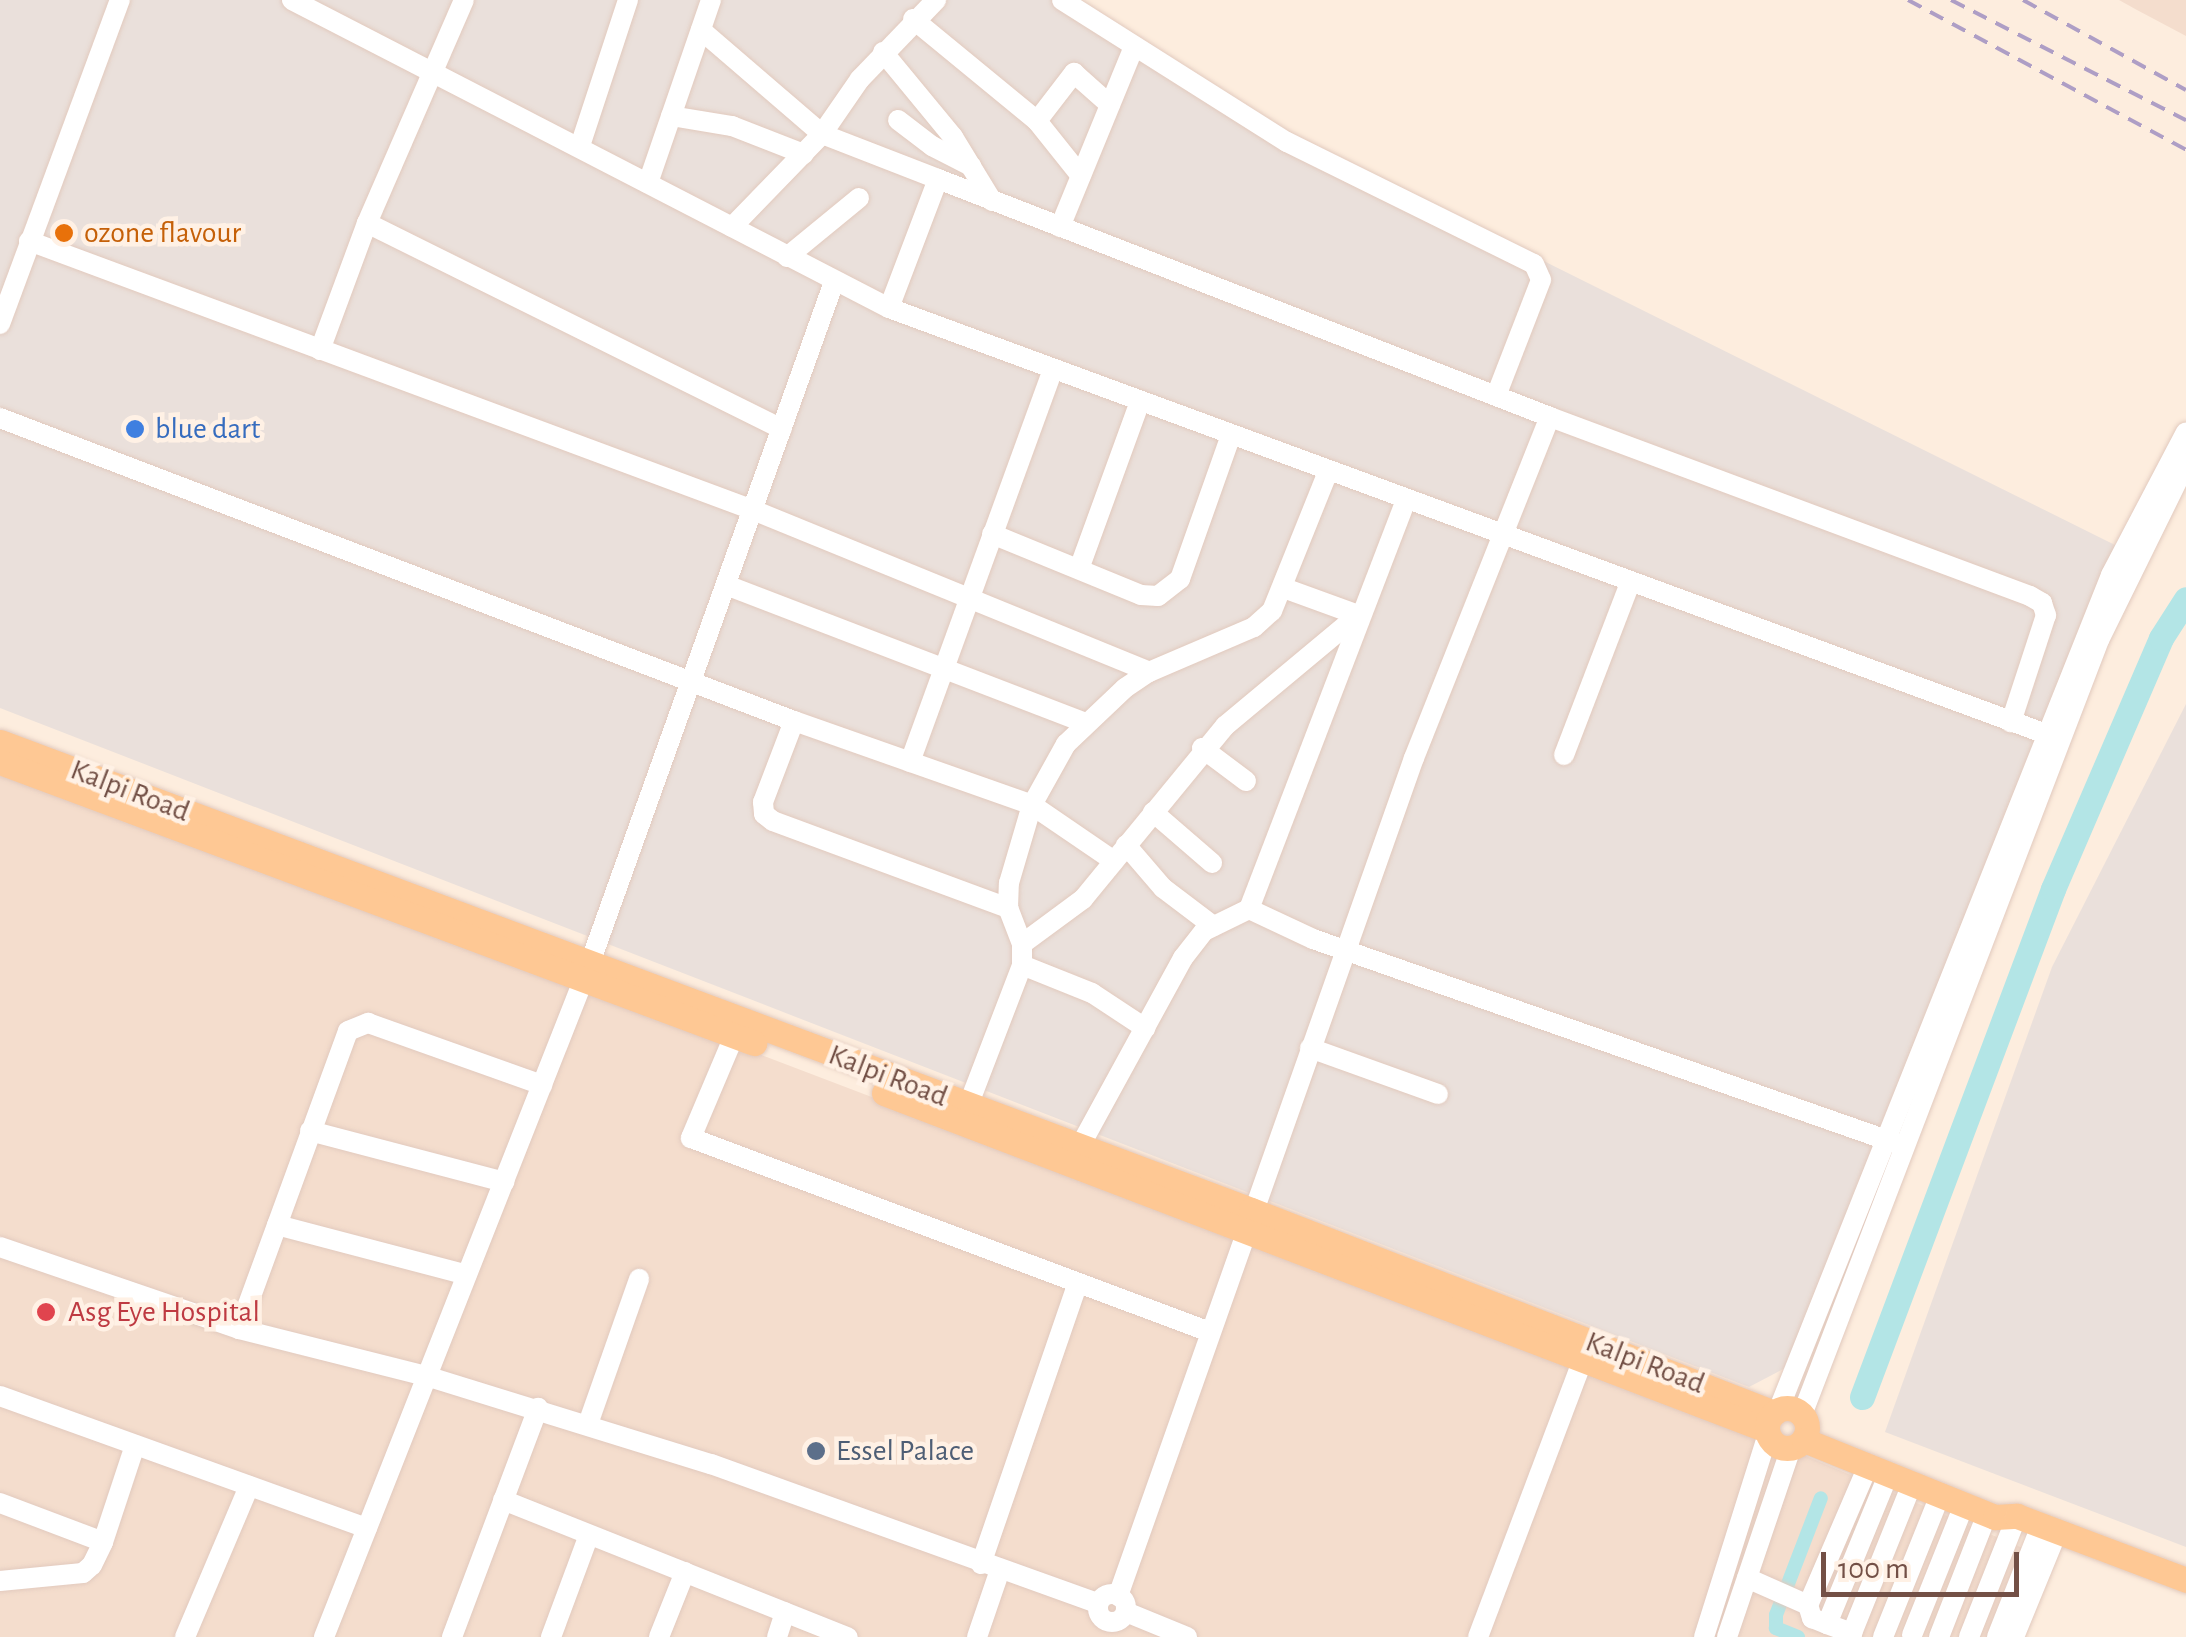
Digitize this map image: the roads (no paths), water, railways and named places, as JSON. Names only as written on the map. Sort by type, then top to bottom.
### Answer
[{"type":"main road","name":"Kalpi Road","points":[[0,742],[389,898],[1080,1148],[1247,1221]]},
{"type":"main road","name":"Kalpi Road","points":[[0,762],[389,898]]},
{"type":"main road","name":"Kalpi Road","points":[[586,972],[734,1036],[1247,1221],[1786,1427],[2000,1503],[1994,1512]]},
{"type":"main road","name":"Kalpi Road","points":[[1786,1427],[1940,1495],[2049,1529],[2186,1580]]},
{"type":"street","points":[[0,324],[120,0]]},
{"type":"street","points":[[320,350],[367,223],[464,0]]},
{"type":"street","points":[[580,146],[628,0]]},
{"type":"street","points":[[648,184],[712,0]]},
{"type":"street","points":[[732,227],[822,134],[883,52],[936,0]]},
{"type":"street","points":[[1062,0],[1287,142],[1534,264],[1542,280],[1496,396]]},
{"type":"street","points":[[305,3],[889,308],[2053,737]]},
{"type":"street","points":[[913,19],[1037,121],[1081,176]]},
{"type":"street","points":[[701,30],[822,134],[2042,604],[2046,615],[2044,629],[2011,722]]},
{"type":"street","points":[[1060,227],[1134,47]]},
{"type":"street","points":[[883,52],[973,166],[992,200]]},
{"type":"street","points":[[1037,121],[1074,73],[1110,106]]},
{"type":"street","points":[[671,116],[732,126],[804,154]]},
{"type":"street","points":[[898,120],[932,146],[973,166]]},
{"type":"street","points":[[889,308],[938,180]]},
{"type":"street","points":[[787,257],[859,198]]},
{"type":"street","points":[[367,223],[782,429]]},
{"type":"street","points":[[29,242],[752,510],[1149,672]]},
{"type":"street","points":[[324,1637],[586,972],[834,282]]},
{"type":"street","points":[[910,762],[1053,369]]},
{"type":"street","points":[[1079,568],[1140,401]]},
{"type":"street","points":[[1111,1614],[1414,758],[1550,417]]},
{"type":"street","points":[[0,418],[690,682],[1032,806],[1120,853],[1213,926]]},
{"type":"street","points":[[1704,1637],[2053,737],[2111,576],[2186,432]]},
{"type":"street","points":[[992,534],[1142,595],[1158,596],[1180,579],[1231,436]]},
{"type":"street","points":[[2053,737],[2126,578],[2186,463]]},
{"type":"street","points":[[1145,1028],[1092,993],[1022,955],[1008,908],[1009,882],[1032,806],[1046,772],[1086,723],[1149,672],[1254,627],[1272,611],[1328,472]]},
{"type":"street","points":[[1080,1148],[1183,958],[1213,926],[1249,908],[1358,615],[1406,501]]},
{"type":"street","points":[[1564,755],[1630,584]]},
{"type":"street","points":[[726,585],[1086,723]]},
{"type":"street","points":[[1284,588],[1358,615]]},
{"type":"street","points":[[968,1106],[1022,955],[1083,899],[1202,748],[1358,615]]},
{"type":"street","points":[[794,721],[763,802],[764,814],[773,822],[1008,908]]},
{"type":"street","points":[[1202,748],[1246,781]]},
{"type":"street","points":[[1153,812],[1212,863]]},
{"type":"street","points":[[1249,908],[1285,928],[1896,1143]]},
{"type":"street","points":[[238,1329],[348,1031],[358,1023],[368,1023],[542,1084]]},
{"type":"street","points":[[734,1036],[691,1138],[1210,1332]]},
{"type":"street","points":[[1310,1048],[1438,1094]]},
{"type":"street","points":[[310,1131],[504,1182]]},
{"type":"street","points":[[276,1225],[467,1276]]},
{"type":"street","points":[[0,1247],[238,1329],[426,1376],[711,1464],[1111,1614],[1188,1637]]},
{"type":"street","points":[[588,1424],[639,1278]]},
{"type":"street","points":[[977,1637],[991,1567],[1078,1283]]},
{"type":"street","points":[[1478,1637],[1586,1352]]},
{"type":"street","points":[[0,1396],[367,1528]]},
{"type":"street","points":[[452,1637],[538,1408]]},
{"type":"street","points":[[1727,1637],[1747,1578],[1786,1427]]},
{"type":"street","points":[[0,1581],[73,1576],[92,1565],[135,1445]]},
{"type":"street","points":[[1890,1475],[1857,1635],[1812,1618],[1808,1605],[1890,1475]]},
{"type":"street","points":[[1827,1624],[1890,1475]]},
{"type":"street","points":[[184,1637],[249,1486]]},
{"type":"street","points":[[1883,1637],[1940,1495]]},
{"type":"street","points":[[503,1500],[848,1637]]},
{"type":"street","points":[[0,1502],[103,1542]]},
{"type":"street","points":[[1912,1635],[1994,1512]]},
{"type":"street","points":[[1939,1637],[1994,1512]]},
{"type":"street","points":[[1969,1637],[1994,1512]]},
{"type":"street","points":[[1997,1637],[2049,1529]]},
{"type":"street","points":[[2014,1637],[2049,1529]]},
{"type":"street","points":[[551,1637],[590,1534]]},
{"type":"street","points":[[659,1637],[684,1572]]},
{"type":"street","points":[[1747,1578],[1808,1605]]},
{"type":"street","points":[[777,1637],[785,1612]]},
{"type":"waterway","points":[[1862,1397],[2053,889],[2161,638],[2186,599]]},
{"type":"waterway","points":[[1798,1637],[1776,1628],[1776,1615],[1821,1498]]},
{"type":"railway","points":[[1908,0],[2186,150]]},
{"type":"railway","points":[[1951,0],[2186,120]]},
{"type":"railway","points":[[2023,0],[2186,90]]},
{"type":"place","name":"ozone flavour","points":[[64,233]]},
{"type":"place","name":"blue dart","points":[[135,429]]},
{"type":"place","name":"Asg Eye Hospital","points":[[46,1312]]},
{"type":"place","name":"Essel Palace","points":[[816,1451]]}]
